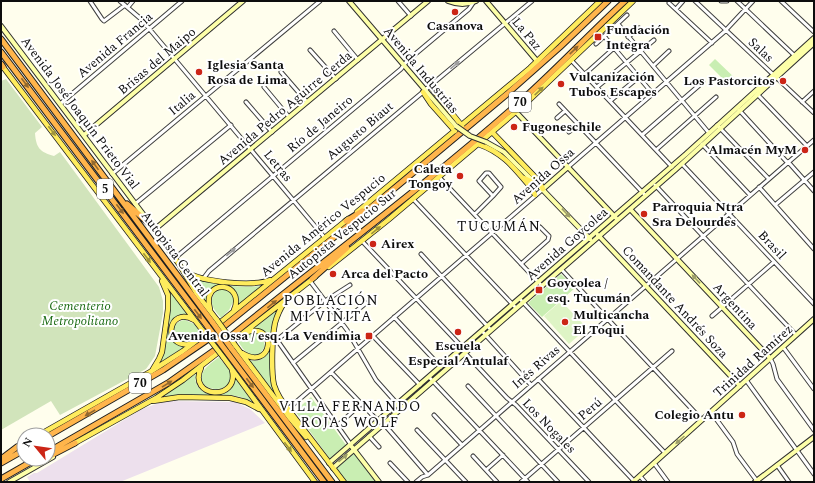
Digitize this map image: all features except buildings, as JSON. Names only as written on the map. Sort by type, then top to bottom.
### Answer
[{"type":"highway","name":"Autopista Vespucio Sur","points":[[56,431],[157,374],[185,356],[396,187],[543,64],[608,1]]},
{"type":"highway","name":"Autopista Vespucio Sur","points":[[56,447],[154,392],[190,368],[369,226],[514,107],[625,1]]},
{"type":"highway","name":"Autopista Central","points":[[1,39],[233,346],[332,482]]},
{"type":"highway","name":"Autopista Central","points":[[1,52],[206,329],[226,352],[324,482]]},
{"type":"highway","points":[[346,221],[396,187]]},
{"type":"highway","points":[[116,193],[151,225]]},
{"type":"highway","points":[[311,280],[369,226]]},
{"type":"highway","points":[[56,453],[75,443]]},
{"type":"highway","points":[[1,457],[16,448]]},
{"type":"highway","points":[[1,463],[16,455]]},
{"type":"highway","points":[[15,472],[23,467]]},
{"type":"highway","points":[[1,479],[26,467]]},
{"type":"main road","name":"Avenida Américo Vespucio","points":[[53,427],[150,372],[193,344],[346,221],[456,129],[462,126],[537,61],[600,1]]},
{"type":"main road","points":[[75,443],[173,387],[362,241],[516,112],[633,1]]},
{"type":"main road","points":[[2,65],[197,322]]},
{"type":"main road","points":[[430,86],[462,126]]},
{"type":"main road","points":[[424,91],[431,104],[456,129]]},
{"type":"main road","points":[[492,132],[539,181],[541,187]]},
{"type":"main road","points":[[478,144],[498,153],[519,174],[532,189],[535,195]]},
{"type":"main road","points":[[519,174],[541,187]]},
{"type":"main road","name":"Avenida José Joaquín Prieto Vial","points":[[151,225],[184,271],[197,294],[211,313],[215,322]]},
{"type":"main road","points":[[150,372],[157,363],[162,352],[169,305],[165,287],[157,270]]},
{"type":"main road","points":[[184,271],[203,279],[252,284],[262,283],[275,278]]},
{"type":"main road","points":[[211,313],[208,304],[209,296],[215,289],[222,286],[228,288],[235,295],[236,303],[233,312]]},
{"type":"main road","points":[[290,297],[281,309],[275,323],[273,366],[275,387],[280,398],[344,482]]},
{"type":"main road","points":[[193,344],[184,345],[176,341],[172,336],[171,329],[174,322],[182,317],[189,318],[206,329],[223,357],[315,482]]},
{"type":"main road","points":[[233,346],[249,356],[257,358],[265,354],[269,346],[268,339],[262,332],[255,330],[244,333]]},
{"type":"main road","points":[[240,351],[297,427],[319,450]]},
{"type":"main road","points":[[202,366],[199,373],[200,383],[204,389],[213,392],[221,392],[230,387],[233,380],[232,369]]},
{"type":"main road","points":[[148,402],[173,398],[230,398],[246,402],[263,412]]},
{"type":"street","points":[[90,1],[104,21],[133,1]]},
{"type":"street","name":"Letras","points":[[120,1],[149,29],[325,238]]},
{"type":"street","name":"Avenida Francia","points":[[60,104],[182,1]]},
{"type":"street","name":"Brisas del Maipo","points":[[84,135],[243,1]]},
{"type":"street","name":"Italia","points":[[112,174],[320,1]]},
{"type":"street","name":"Avenida Industrias","points":[[350,1],[424,91]]},
{"type":"street","points":[[398,1],[411,16]]},
{"type":"street","name":"Avenida Pedro Aguirre Cerda","points":[[154,230],[428,1]]},
{"type":"street","points":[[448,1],[460,4],[474,2]]},
{"type":"street","name":"La Paz","points":[[486,1],[537,61]]},
{"type":"street","name":"Augusto Biaut","points":[[203,279],[207,272],[532,1]]},
{"type":"street","points":[[676,9],[683,1]]},
{"type":"street","name":"Salas","points":[[695,1],[814,113]]},
{"type":"street","points":[[722,1],[727,1]]},
{"type":"street","points":[[737,1],[796,56]]},
{"type":"street","name":"Avenida Ossa","points":[[288,409],[492,233],[535,195],[541,187],[568,167],[712,43],[753,1]]},
{"type":"street","points":[[781,1],[814,32]]},
{"type":"street","name":"Río de Janeiro","points":[[175,258],[404,65],[469,9],[474,2]]},
{"type":"street","points":[[669,3],[712,43]]},
{"type":"street","points":[[596,44],[628,14]]},
{"type":"street","points":[[618,24],[709,133]]},
{"type":"street","name":"Avenida José Joaquín Prieto Vial","points":[[1,26],[151,225]]},
{"type":"street","points":[[628,36],[638,28]]},
{"type":"street","points":[[334,31],[358,60]]},
{"type":"street","points":[[604,36],[653,94]]},
{"type":"street","name":"Avenida Goycolea","points":[[540,284],[561,269],[597,234],[628,207],[656,186],[673,168],[814,38]]},
{"type":"street","points":[[597,88],[654,40]]},
{"type":"street","name":"Avenida Goycolea","points":[[796,56],[814,43]]},
{"type":"street","points":[[585,74],[614,48]]},
{"type":"street","points":[[310,50],[336,79]]},
{"type":"street","points":[[653,66],[669,51]]},
{"type":"street","points":[[571,60],[673,168]]},
{"type":"street","points":[[282,72],[308,102]]},
{"type":"street","points":[[610,101],[639,77]]},
{"type":"street","points":[[642,135],[703,82]]},
{"type":"street","points":[[264,87],[289,117]]},
{"type":"street","points":[[802,102],[814,91]]},
{"type":"street","points":[[756,92],[807,146]]},
{"type":"street","points":[[656,150],[716,97]]},
{"type":"street","points":[[246,102],[272,132]]},
{"type":"street","points":[[560,104],[644,194]]},
{"type":"street","points":[[738,109],[814,191]]},
{"type":"street","points":[[557,118],[566,110]]},
{"type":"street","points":[[516,112],[616,218]]},
{"type":"street","points":[[569,132],[578,124]]},
{"type":"street","points":[[135,204],[231,125]]},
{"type":"street","points":[[719,126],[769,179]]},
{"type":"street","name":"Avenida Goycolea","points":[[644,194],[653,182],[673,168],[682,164],[709,133],[719,126]]},
{"type":"street","name":"Avenida Industrias","points":[[456,129],[486,142],[504,152],[541,187],[591,240]]},
{"type":"street","name":"Inés Rivas","points":[[416,482],[422,477],[428,475],[814,140]]},
{"type":"street","points":[[701,143],[750,195]]},
{"type":"street","name":"Brasil","points":[[682,164],[814,304]]},
{"type":"street","points":[[776,205],[814,172]]},
{"type":"street","points":[[475,214],[493,196],[501,188],[488,173],[479,181],[493,196]]},
{"type":"street","points":[[439,176],[540,284]]},
{"type":"street","points":[[653,182],[796,335]]},
{"type":"street","points":[[760,187],[814,249]]},
{"type":"street","points":[[413,199],[514,306]]},
{"type":"street","name":"Argentina","points":[[628,207],[770,358],[773,362],[777,379],[814,430]]},
{"type":"street","points":[[521,264],[548,240],[549,236],[540,227]]},
{"type":"street","name":"Comandante Andrés Soza","points":[[597,234],[740,386]]},
{"type":"street","name":"Avenida Goycolea","points":[[331,466],[354,449],[383,424],[431,379],[464,353],[489,328],[591,240]]},
{"type":"street","points":[[362,241],[463,348],[464,353]]},
{"type":"street","points":[[421,254],[489,328]]},
{"type":"street","points":[[712,316],[774,262]]},
{"type":"street","points":[[561,269],[702,420]]},
{"type":"street","points":[[311,280],[325,301],[342,322],[373,377],[401,408]]},
{"type":"street","points":[[350,285],[325,301],[277,340],[350,445],[379,482]]},
{"type":"street","points":[[521,300],[665,453]]},
{"type":"street","points":[[293,363],[366,303]]},
{"type":"street","points":[[394,317],[441,366]]},
{"type":"street","name":"Trinidad Ramírez","points":[[633,482],[814,319]]},
{"type":"street","points":[[484,333],[531,385]]},
{"type":"street","name":"Avenida Goycolea","points":[[331,466],[350,445],[397,404],[420,385],[431,379],[441,366],[484,333]]},
{"type":"street","points":[[373,336],[420,385]]},
{"type":"street","points":[[783,347],[814,389]]},
{"type":"street","name":"Perú","points":[[521,482],[672,351]]},
{"type":"street","name":"Los Nogales","points":[[464,353],[589,482]]},
{"type":"street","points":[[331,372],[361,404],[383,424],[428,475]]},
{"type":"street","points":[[431,379],[528,482]]},
{"type":"street","points":[[538,379],[633,482]]},
{"type":"street","points":[[746,380],[814,474]]},
{"type":"street","points":[[468,386],[558,482]]},
{"type":"street","points":[[337,426],[361,404]]},
{"type":"street","points":[[711,412],[733,442],[737,454],[757,482],[814,437]]},
{"type":"street","points":[[434,415],[462,445]]},
{"type":"street","points":[[418,430],[466,482]]},
{"type":"street","points":[[369,436],[379,447]]},
{"type":"street","points":[[9,482],[75,443]]},
{"type":"street","points":[[486,470],[503,455]]},
{"type":"street","points":[[473,456],[497,482]]},
{"type":"street","points":[[390,462],[408,482]]},
{"type":"street","points":[[654,463],[668,482]]},
{"type":"street","points":[[777,465],[790,482]]},
{"type":"street","points":[[640,476],[645,482]]},
{"type":"shaded area","points":[[173,401],[235,402],[250,409],[265,423],[120,482],[30,482],[27,477],[47,467],[56,467],[56,461],[142,409],[159,403]]},
{"type":"green space","points":[[715,59],[738,81],[731,87],[709,65]]},
{"type":"green space","name":"Cementerio Metropolitano","points":[[6,79],[42,127],[35,133],[36,142],[40,149],[45,153],[54,156],[60,152],[159,287],[163,301],[163,313],[155,356],[146,369],[60,415],[51,401],[1,430],[1,81]]},
{"type":"green space","points":[[561,274],[575,288],[542,317],[528,303]]},
{"type":"green space","points":[[189,276],[206,282],[225,285],[244,287],[262,286],[238,305],[239,300],[236,292],[220,285],[211,290],[205,301]]},
{"type":"green space","points":[[169,289],[190,316],[182,314],[176,316],[171,321],[169,334],[172,340],[177,344],[186,346],[159,363],[168,326],[170,307]]},
{"type":"green space","points":[[224,289],[231,293],[234,300],[229,310],[221,318],[212,305],[212,299],[216,291]]},
{"type":"green space","name":"Multicancha El Toqui","points":[[561,301],[587,328],[569,344],[544,316]]},
{"type":"green space","points":[[278,309],[274,319],[274,389],[271,392],[248,360],[254,361],[262,359],[268,353],[270,338],[260,329],[253,329]]},
{"type":"green space","points":[[185,320],[194,324],[202,335],[184,342],[178,340],[174,336],[174,326],[178,322]]},
{"type":"green space","points":[[253,332],[262,336],[265,346],[260,354],[256,355],[247,352],[238,341],[247,334]]},
{"type":"green space","points":[[219,357],[229,370],[231,380],[228,385],[222,388],[209,388],[204,385],[202,379],[203,372]]},
{"type":"green space","points":[[196,374],[196,382],[199,388],[205,393],[213,395],[221,395],[228,392],[233,386],[235,377],[253,403],[241,397],[230,395],[163,396]]},
{"type":"green space","points":[[311,397],[346,445],[330,459],[295,411]]},
{"type":"green space","points":[[353,452],[376,482],[346,482],[336,469],[336,466]]},
{"type":"place","name":"Casanova","points":[[455,12]]},
{"type":"place","name":"Fundación Integra","points":[[598,37]]},
{"type":"place","name":"Iglesia Santa Rosa de Lima","points":[[199,72]]},
{"type":"place","name":"Los Pastorcitos","points":[[783,81]]},
{"type":"place","name":"Vulcanización Tubos Escapes","points":[[561,84]]},
{"type":"place","name":"Fugoneschile","points":[[514,127]]},
{"type":"place","name":"Almacén MyM","points":[[805,150]]},
{"type":"place","name":"Caleta Tongoy","points":[[460,176]]},
{"type":"place","name":"Parroquia Ntra Sra Delourdes","points":[[644,214]]},
{"type":"place","name":"Airex","points":[[373,244]]},
{"type":"place","name":"Arca del Pacto","points":[[333,274]]},
{"type":"place","name":"Goycolea / esq. Tucumán","points":[[539,290]]},
{"type":"place","name":"Multicancha El Toqui","points":[[565,322]]},
{"type":"place","name":"Escuela Especial Antulaf","points":[[458,332]]},
{"type":"place","name":"Avenida Ossa / esq. La Vendimia","points":[[369,336]]},
{"type":"place","name":"Colegio Antu","points":[[742,415]]},
{"type":"district","name":"TUCUMÁN","points":[[499,226]]},
{"type":"district","name":"POBLACIÓN MI VIÑITA","points":[[331,308]]},
{"type":"district","name":"VILLA FERNANDO ROJAS WOLF","points":[[350,414]]}]
